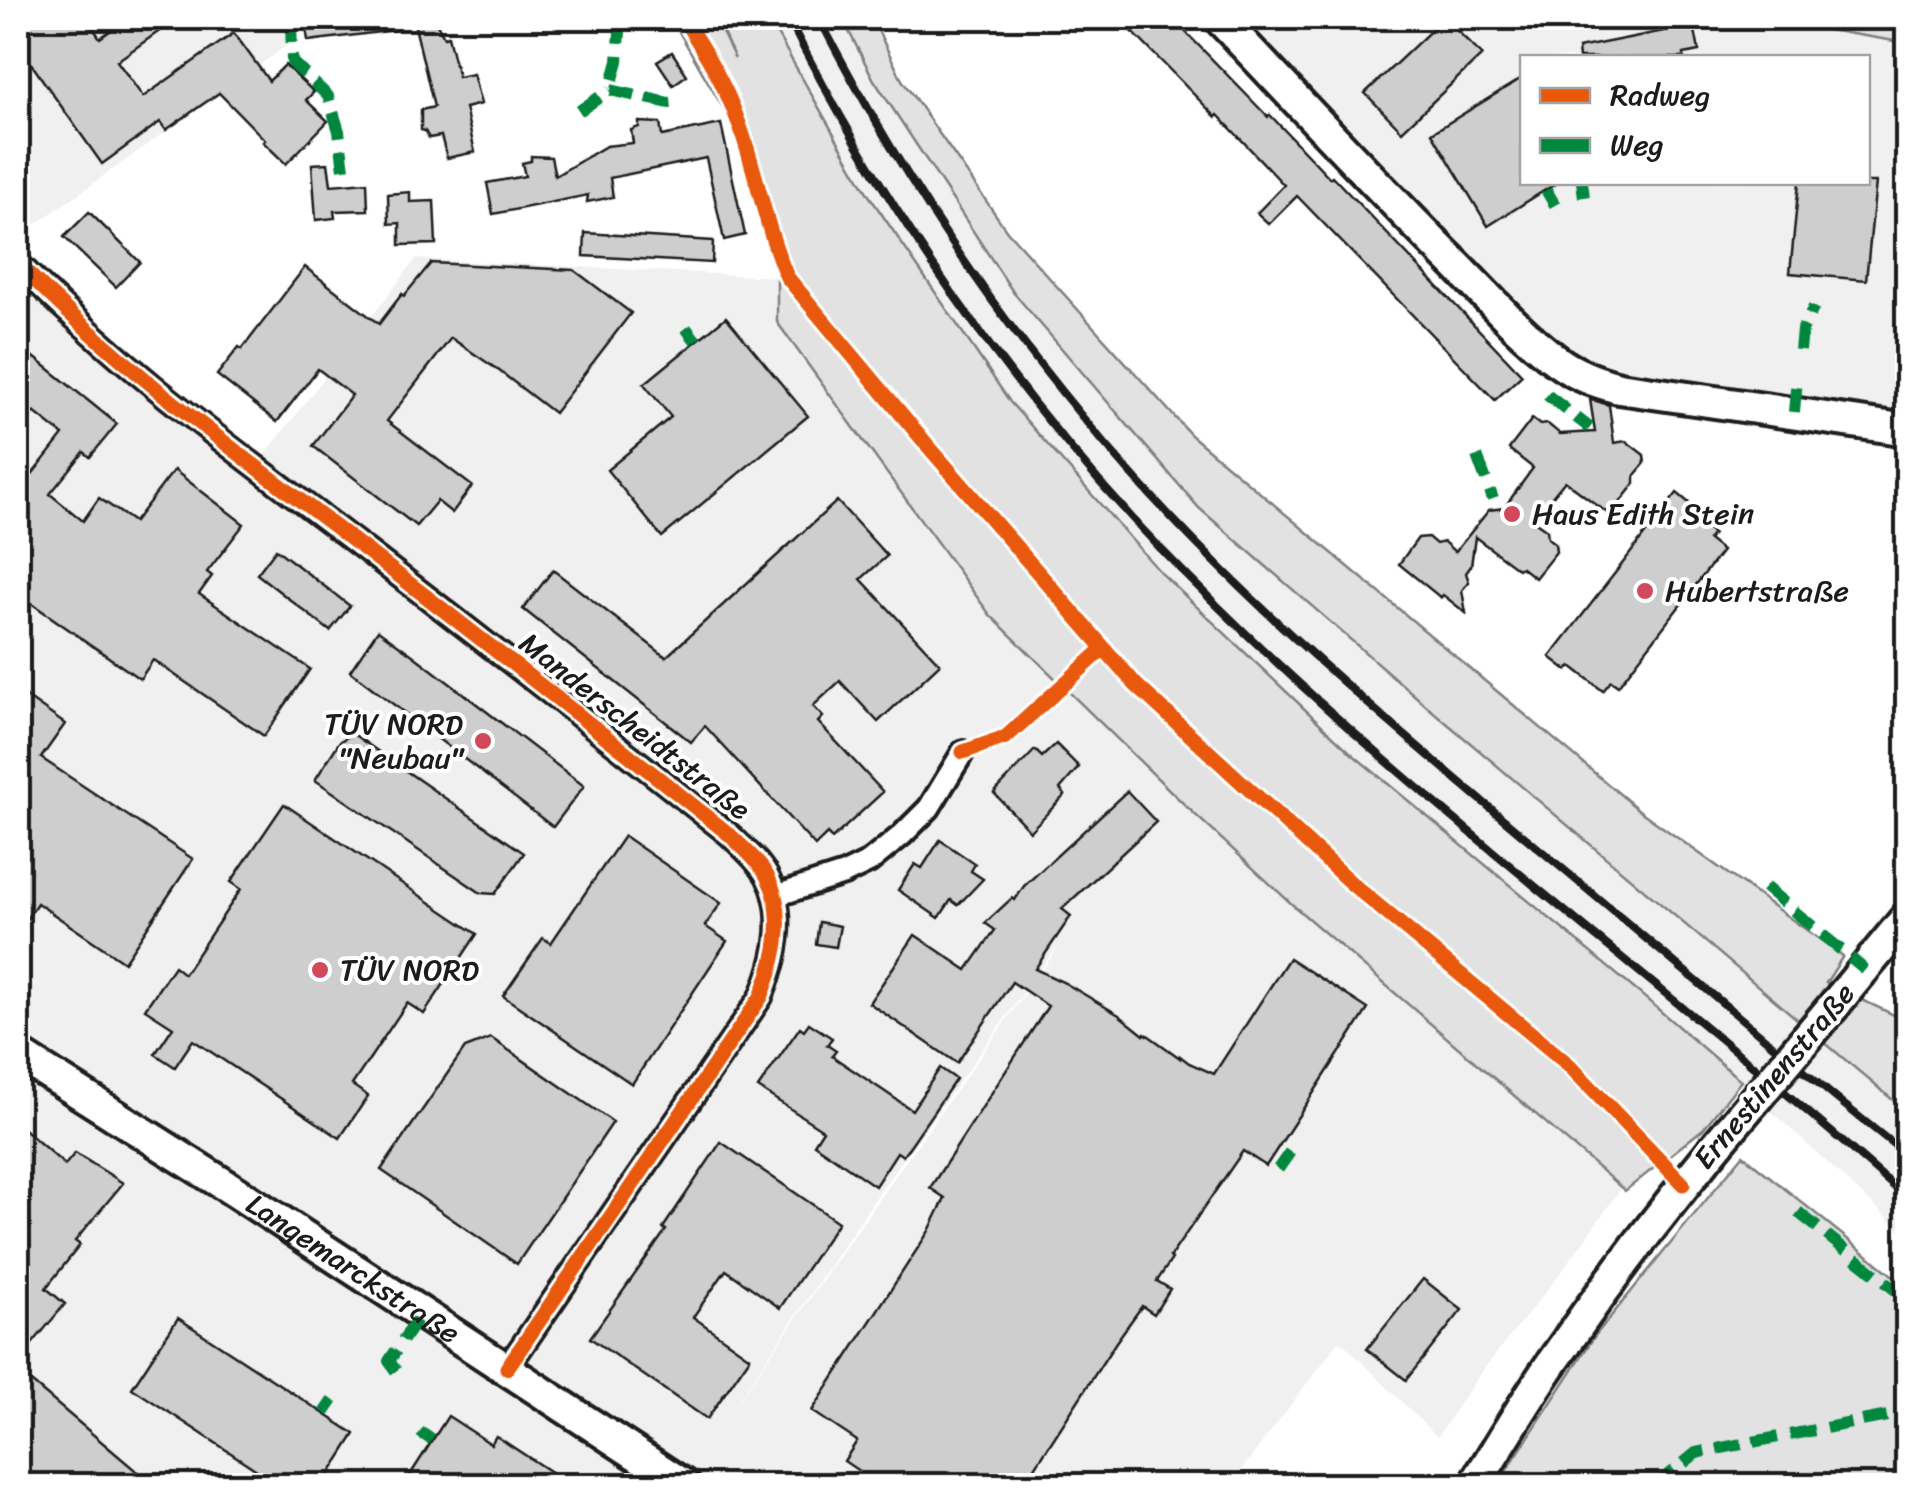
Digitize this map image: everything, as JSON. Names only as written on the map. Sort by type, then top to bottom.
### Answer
[{"type":"street","points":[[1219,18],[1499,308],[1555,360],[1574,372],[1619,388],[1908,430]]},
{"type":"street","name":"Manderscheidtstraße","points":[[18,263],[62,308],[176,406],[730,835],[766,874],[775,896],[777,948],[761,997],[507,1368]]},
{"type":"street","points":[[775,896],[869,862],[929,808],[963,752]]},
{"type":"street","name":"Ernestinenstraße","points":[[1474,1486],[1554,1359],[1641,1238],[1908,916]]},
{"type":"street","name":"Langemarckstraße","points":[[18,1054],[685,1486]]},
{"type":"shaded area","points":[[18,18],[284,18],[286,46],[18,237]]},
{"type":"shaded area","points":[[671,18],[715,18],[735,59],[716,18],[768,18],[868,194],[1010,402],[1161,573],[1351,753],[1741,1081],[1703,1129],[1625,1191],[1295,907],[990,615],[777,322],[777,277],[733,125]]},
{"type":"shaded area","points":[[768,18],[842,18],[874,80],[1013,292],[1199,508],[1907,1110],[1907,1236],[1646,996],[1349,750],[1161,573],[1010,402],[868,194]]},
{"type":"shaded area","points":[[842,18],[872,18],[902,80],[1007,231],[1191,435],[1640,811],[1843,956],[1826,983],[1907,1021],[1907,1112],[1199,508],[1013,292],[874,80]]},
{"type":"shaded area","points":[[1223,18],[1755,18],[1907,43],[1907,412],[1785,409],[1588,378]]},
{"type":"shaded area","points":[[1755,18],[1907,18],[1907,43]]},
{"type":"shaded area","points":[[416,259],[777,277],[777,322],[1633,1172],[1562,1271],[1479,1375],[1437,1437],[1340,1340],[1230,1485],[18,1485],[18,267],[254,469]],"holes":[[[1057,949],[881,1196],[722,1425],[879,1193]]]},
{"type":"shaded area","points":[[1743,1155],[1907,1287],[1907,1485],[1497,1485],[1594,1337]]},
{"type":"building","points":[[18,18],[86,18],[100,38],[128,18],[178,18],[117,61],[143,97],[234,33],[269,81],[285,65],[314,92],[306,100],[328,121],[286,164],[219,93],[166,130],[160,122],[102,164],[18,45]]},
{"type":"building","points":[[305,18],[396,18],[397,30],[308,41]]},
{"type":"building","points":[[413,18],[434,18],[444,37],[448,36],[458,77],[473,74],[481,104],[465,108],[475,152],[447,158],[441,136],[429,138],[421,130],[421,110],[434,107]]},
{"type":"building","points":[[1119,18],[1172,18],[1332,176],[1522,375],[1495,400],[1297,196],[1269,224],[1257,213],[1284,185]]},
{"type":"building","points":[[1444,18],[1482,55],[1402,131],[1365,93]]},
{"type":"building","points":[[1694,25],[1699,51],[1684,55],[1579,55],[1578,48]]},
{"type":"building","points":[[672,52],[687,75],[673,85],[657,61]]},
{"type":"building","points":[[1520,79],[1520,185],[1553,185],[1488,226],[1432,133]]},
{"type":"building","points":[[639,122],[660,123],[662,136],[721,124],[745,235],[724,240],[706,158],[610,178],[613,197],[587,202],[588,195],[493,214],[487,183],[525,176],[522,163],[531,161],[531,156],[551,157],[555,176],[606,146],[633,143],[631,130],[639,127]]},
{"type":"building","points":[[328,163],[331,185],[367,182],[368,210],[334,211],[335,218],[316,220],[312,164]]},
{"type":"building","points":[[1876,182],[1866,280],[1790,273],[1799,185]]},
{"type":"building","points":[[410,192],[410,202],[434,201],[436,244],[400,245],[400,223],[389,224],[388,194]]},
{"type":"building","points":[[89,212],[140,262],[116,287],[64,237]]},
{"type":"building","points":[[585,233],[713,241],[712,263],[584,256]]},
{"type":"building","points":[[431,263],[574,270],[631,313],[554,413],[451,338],[387,421],[472,486],[452,513],[437,501],[416,526],[313,446],[352,395],[318,369],[277,422],[217,375],[305,267],[379,324]]},
{"type":"building","points":[[726,317],[808,416],[662,537],[607,470],[671,417],[644,384]]},
{"type":"building","points":[[34,357],[117,424],[90,457],[84,452],[50,494],[83,521],[99,498],[134,522],[174,470],[244,524],[207,572],[212,576],[199,594],[310,669],[264,736],[153,660],[140,679],[18,594],[18,467],[30,477],[63,435],[34,412],[18,432],[18,377]]},
{"type":"building","name":"Haus Edith Stein","points":[[1590,399],[1609,405],[1614,443],[1626,441],[1644,455],[1645,463],[1635,475],[1635,483],[1610,515],[1565,481],[1533,520],[1547,530],[1556,552],[1535,578],[1475,537],[1471,566],[1466,573],[1469,582],[1462,590],[1466,613],[1399,564],[1418,538],[1428,537],[1436,544],[1444,542],[1455,552],[1489,510],[1504,508],[1533,468],[1509,449],[1532,419],[1540,425],[1548,424],[1560,434],[1595,432]]},
{"type":"building","name":"Hubertstraße","points":[[1677,493],[1694,507],[1688,515],[1713,534],[1708,540],[1722,551],[1618,686],[1611,681],[1603,691],[1571,666],[1567,670],[1550,657]]},
{"type":"building","points":[[837,501],[887,556],[861,579],[940,664],[878,722],[840,681],[813,706],[823,717],[818,722],[883,792],[832,839],[827,834],[815,846],[705,726],[691,742],[523,609],[553,570],[666,657]]},
{"type":"building","points":[[276,549],[350,606],[330,631],[257,574]]},
{"type":"building","name":"TÜV NORD \"Neubau\"","points":[[378,630],[584,786],[553,827],[350,671]]},
{"type":"building","points":[[18,691],[65,724],[41,758],[193,859],[124,962],[37,903],[18,932]]},
{"type":"building","points":[[353,734],[524,853],[495,894],[481,893],[315,780],[340,741]]},
{"type":"building","points":[[1056,744],[1079,767],[1060,789],[1065,795],[1030,831],[994,793],[1035,750],[1042,757]]},
{"type":"building","points":[[1127,791],[1156,822],[1062,909],[1071,916],[1035,969],[1119,1015],[1180,1058],[1214,1074],[1289,958],[1368,1009],[1266,1166],[1243,1151],[1170,1257],[1157,1281],[1170,1289],[1154,1314],[1142,1306],[1023,1486],[881,1486],[844,1461],[857,1441],[812,1411],[929,1231],[945,1198],[930,1188],[1048,1006],[1012,982],[957,1063],[869,1003],[915,935],[967,970],[995,930],[985,923],[1012,898],[1015,900],[1024,886]]},
{"type":"building","name":"TÜV NORD","points":[[284,804],[477,934],[424,1014],[407,1003],[352,1085],[368,1096],[340,1138],[193,1040],[175,1067],[155,1054],[173,1027],[145,1009],[174,966],[184,974],[241,889],[231,882]]},
{"type":"building","points":[[624,836],[721,903],[705,926],[727,941],[632,1084],[503,996],[543,938],[551,943]]},
{"type":"building","points":[[940,840],[975,864],[971,871],[983,879],[958,905],[951,900],[939,918],[898,890],[915,864],[922,868]]},
{"type":"building","points":[[819,922],[840,926],[836,947],[816,944]]},
{"type":"building","points":[[809,1023],[832,1038],[827,1045],[836,1051],[832,1056],[912,1110],[940,1068],[956,1079],[903,1156],[897,1152],[875,1186],[814,1144],[823,1130],[758,1088],[800,1027],[804,1030]]},
{"type":"building","points":[[491,1038],[613,1122],[517,1264],[381,1170],[465,1048]]},
{"type":"building","points":[[18,1124],[65,1165],[75,1153],[123,1183],[75,1241],[80,1245],[46,1288],[65,1304],[18,1361]]},
{"type":"building","points":[[721,1142],[838,1222],[780,1308],[726,1270],[693,1317],[750,1357],[707,1419],[590,1338],[666,1230],[663,1228]]},
{"type":"building","points":[[1423,1279],[1462,1310],[1406,1380],[1367,1349]]},
{"type":"building","points":[[178,1318],[355,1434],[322,1486],[281,1486],[132,1388]]},
{"type":"building","points":[[18,1371],[154,1486],[18,1486]]},
{"type":"building","points":[[448,1416],[491,1444],[496,1436],[572,1486],[403,1486]]},
{"type":"railway","points":[[788,18],[866,160],[955,297],[1054,427],[1161,549],[1249,636],[1433,801],[1908,1199]]},
{"type":"railway","points":[[819,18],[894,151],[977,279],[1070,402],[1171,517],[1290,634],[1373,708],[1908,1156]]},
{"type":"marked path","points":[[291,18],[292,62],[328,96],[339,131],[344,169]]},
{"type":"marked path","points":[[621,18],[618,61],[610,90],[680,102]]},
{"type":"marked path","points":[[579,111],[610,90]]},
{"type":"marked path","points":[[1582,185],[1584,197]]},
{"type":"marked path","points":[[1546,190],[1555,205]]},
{"type":"marked path","points":[[1800,350],[1802,330],[1814,307]]},
{"type":"marked path","points":[[686,328],[696,341]]},
{"type":"marked path","points":[[1794,412],[1797,379]]},
{"type":"marked path","points":[[1547,395],[1590,428]]},
{"type":"marked path","points":[[1477,456],[1493,499]]},
{"type":"marked path","points":[[1765,887],[1865,970]]},
{"type":"marked path","points":[[1278,1169],[1290,1152]]},
{"type":"marked path","points":[[1798,1212],[1908,1300]]},
{"type":"marked path","points":[[396,1371],[389,1361],[421,1313]]},
{"type":"marked path","points":[[324,1413],[333,1400]]},
{"type":"marked path","points":[[1655,1486],[1696,1453],[1908,1412]]},
{"type":"marked path","points":[[420,1432],[432,1440]]},
{"type":"cycle path","points":[[683,18],[733,107],[787,277],[928,446],[1136,685],[1352,884],[1569,1065],[1683,1184]]},
{"type":"cycle path","points":[[18,263],[140,375],[730,835],[767,876],[779,921],[772,967],[761,997],[507,1368]]},
{"type":"cycle path","points":[[963,752],[1006,737],[1103,649]]},
{"type":"place","name":"Haus Edith Stein","points":[[1512,514]]},
{"type":"place","name":"Hubertstraße","points":[[1645,591]]},
{"type":"place","name":"TÜV NORD \"Neubau\"","points":[[483,741]]},
{"type":"place","name":"TÜV NORD","points":[[320,970]]}]
